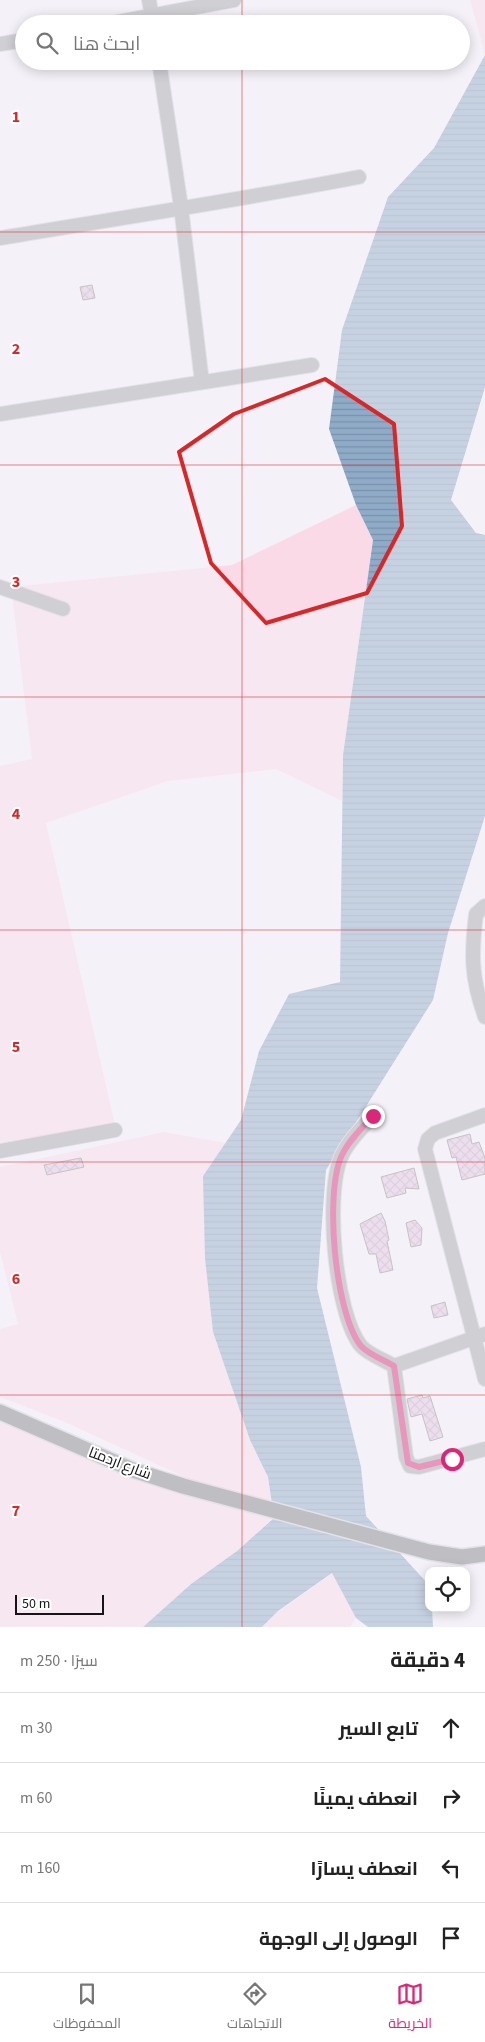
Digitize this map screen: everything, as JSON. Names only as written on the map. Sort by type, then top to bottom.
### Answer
[{"type":"main road","name":"شارع اردمتا","points":[[0,1412],[134,1470],[429,1552],[462,1557],[485,1554]]},
{"type":"street","points":[[149,0],[151,15]]},
{"type":"street","points":[[169,15],[234,0]]},
{"type":"street","points":[[0,44],[15,42]]},
{"type":"street","points":[[160,70],[181,207],[202,382]]},
{"type":"street","points":[[0,238],[181,207],[214,204],[359,177]]},
{"type":"street","points":[[0,414],[312,365]]},
{"type":"street","points":[[0,587],[62,608]]},
{"type":"street","points":[[485,906],[476,914],[471,955],[476,991],[485,1016]]},
{"type":"street","points":[[485,1115],[436,1133],[428,1139],[425,1149],[479,1336],[485,1379]]},
{"type":"street","points":[[373,1116],[351,1140],[341,1156],[335,1181],[337,1264],[344,1308],[352,1332],[362,1347],[394,1366]]},
{"type":"street","points":[[0,1151],[115,1130]]},
{"type":"street","points":[[394,1366],[479,1336]]},
{"type":"street","points":[[394,1366],[406,1457],[410,1466],[419,1467],[485,1449]]},
{"type":"highlighted area","points":[[325,379],[394,424],[402,526],[367,593],[266,623],[211,563],[179,452],[234,414]]},
{"type":"shaded area","points":[[470,0],[485,0],[485,55]]},
{"type":"shaded area","points":[[356,505],[373,540],[343,755],[342,801],[276,769],[168,781],[46,823],[115,1125],[0,1142],[0,766],[32,759],[11,587],[232,565]]},
{"type":"shaded area","points":[[164,1132],[226,1143],[203,1176],[213,1332],[250,1440],[268,1477],[271,1501],[191,1480],[65,1422],[0,1397],[0,1329],[18,1324],[0,1252],[0,1167]]},
{"type":"shaded area","points":[[0,1421],[66,1450],[134,1476],[202,1499],[272,1519],[237,1551],[191,1584],[143,1627],[0,1627]]},
{"type":"shaded area","points":[[333,1573],[356,1618],[350,1627],[262,1627],[275,1614]]},
{"type":"water","points":[[485,55],[485,387],[451,500],[476,533],[485,535],[485,816],[448,933],[433,1000],[326,1170],[317,1288],[361,1467],[366,1516],[425,1581],[425,1612],[432,1612],[433,1627],[368,1627],[356,1618],[332,1573],[278,1611],[262,1627],[143,1627],[191,1584],[237,1551],[274,1518],[268,1477],[250,1440],[213,1332],[205,1258],[203,1176],[241,1120],[259,1051],[289,994],[340,982],[343,755],[373,540],[356,505],[329,429],[342,330],[388,197],[434,148]]},
{"type":"building","points":[[92,285],[95,298],[83,300],[80,287]]},
{"type":"building","points":[[470,1134],[472,1144],[479,1142],[485,1158],[485,1174],[462,1180],[456,1157],[452,1158],[447,1140]]},
{"type":"building","points":[[81,1158],[84,1167],[47,1175],[44,1165]]},
{"type":"building","points":[[414,1168],[419,1189],[405,1188],[406,1193],[387,1198],[381,1177]]},
{"type":"building","points":[[381,1213],[385,1221],[389,1240],[387,1241],[393,1270],[380,1273],[376,1254],[369,1254],[360,1224]]},
{"type":"building","points":[[415,1220],[422,1228],[421,1245],[411,1247],[406,1223]]},
{"type":"building","points":[[445,1302],[448,1315],[434,1318],[431,1306]]},
{"type":"building","points":[[422,1395],[423,1398],[430,1396],[443,1437],[430,1441],[422,1414],[411,1417],[407,1399]]},
{"type":"route","points":[[373,1116],[351,1140],[341,1156],[335,1181],[334,1212],[337,1264],[344,1308],[352,1332],[362,1347],[394,1366],[406,1457],[410,1466],[419,1467],[452,1459]]}]
